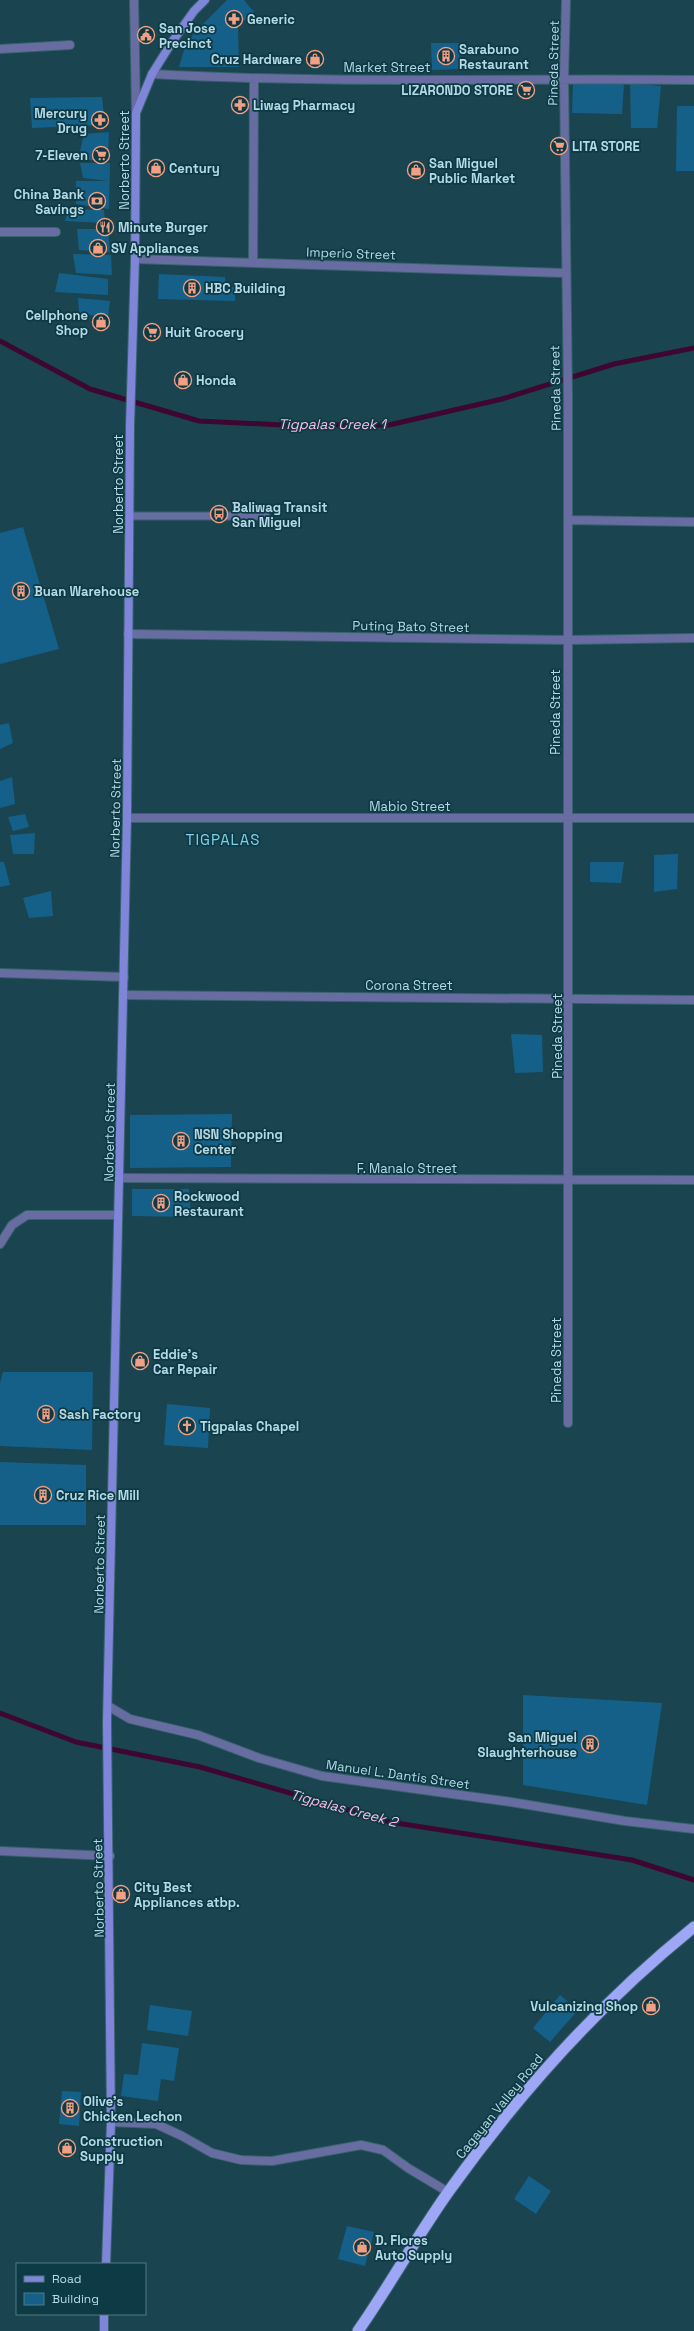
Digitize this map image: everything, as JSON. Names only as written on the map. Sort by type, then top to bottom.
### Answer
[{"type":"highway","name":"Cagayan Valley Road","points":[[358,2331],[448,2192],[500,2124],[543,2072],[619,1994],[668,1948],[694,1927]]},
{"type":"main road","points":[[136,113],[152,74],[194,11],[205,0]]},
{"type":"main road","name":"Norberto Street","points":[[106,2263],[111,2122],[110,1856],[107,1721],[127,818],[130,426],[135,259],[136,113]]},
{"type":"main road","points":[[104,2315],[104,2331]]},
{"type":"street","name":"Norberto Street","points":[[134,0],[136,113]]},
{"type":"street","name":"Pineda Street","points":[[566,0],[564,78],[565,273],[568,399],[568,1423]]},
{"type":"street","points":[[0,49],[70,45]]},
{"type":"street","name":"Market Street","points":[[152,74],[254,80],[564,78],[694,80]]},
{"type":"street","points":[[253,261],[254,80]]},
{"type":"street","points":[[0,232],[56,232]]},
{"type":"street","name":"Imperio Street","points":[[135,259],[253,261],[565,273]]},
{"type":"street","points":[[568,520],[694,522]]},
{"type":"street","name":"Puting Bato Street","points":[[128,634],[568,640],[694,639]]},
{"type":"street","name":"Mabio Street","points":[[127,818],[694,818]]},
{"type":"street","points":[[0,973],[124,977]]},
{"type":"street","name":"Corona Street","points":[[123,995],[694,1000]]},
{"type":"street","name":"F. Manalo Street","points":[[120,1178],[568,1181],[694,1180]]},
{"type":"street","points":[[0,1244],[12,1225],[27,1215],[118,1215]]},
{"type":"street","name":"Manuel L. Dantis Street","points":[[108,1706],[130,1719],[198,1735],[259,1758],[322,1776],[512,1802],[626,1821],[694,1829]]},
{"type":"street","points":[[0,1851],[110,1856]]},
{"type":"street","points":[[111,2122],[156,2124],[212,2153],[241,2160],[272,2161],[361,2145],[383,2150],[408,2168],[448,2192]]},
{"type":"lane","points":[[130,516],[266,516]]},
{"type":"building","points":[[227,0],[244,0],[254,12],[238,26],[239,67],[179,67],[184,50],[194,33]]},
{"type":"building","name":"Sarabuno Restaurant","points":[[431,43],[459,43],[460,69],[432,70]]},
{"type":"building","points":[[630,83],[661,86],[657,128],[631,128]]},
{"type":"building","points":[[573,84],[624,84],[622,114],[572,113]]},
{"type":"building","points":[[102,97],[105,125],[32,128],[30,98]]},
{"type":"building","points":[[677,106],[694,106],[694,171],[676,171]]},
{"type":"building","points":[[109,132],[108,160],[78,160],[84,134]]},
{"type":"building","points":[[80,163],[110,163],[109,209],[76,204],[76,181],[108,181],[83,178]]},
{"type":"building","points":[[68,209],[104,210],[105,223],[65,221]]},
{"type":"building","points":[[77,229],[108,229],[110,252],[79,250]]},
{"type":"building","points":[[73,254],[111,255],[112,275],[76,273]]},
{"type":"building","points":[[59,273],[108,279],[108,295],[55,292]]},
{"type":"building","name":"HBC Building","points":[[159,274],[225,277],[225,288],[235,287],[235,301],[158,299]]},
{"type":"building","points":[[78,298],[110,301],[108,318],[79,313]]},
{"type":"building","name":"Buan Warehouse","points":[[23,527],[59,649],[0,664],[0,533]]},
{"type":"building","points":[[9,723],[13,743],[0,749],[0,725]]},
{"type":"building","points":[[12,777],[15,804],[0,808],[0,781]]},
{"type":"building","points":[[25,814],[29,827],[13,831],[8,817]]},
{"type":"building","points":[[35,833],[34,854],[13,854],[10,835]]},
{"type":"building","points":[[678,854],[677,889],[654,892],[654,855]]},
{"type":"building","points":[[0,862],[4,862],[10,885],[0,887]]},
{"type":"building","points":[[590,862],[624,862],[621,883],[590,882]]},
{"type":"building","points":[[51,891],[53,916],[29,918],[23,898]]},
{"type":"building","points":[[511,1034],[542,1035],[543,1072],[515,1073]]},
{"type":"building","name":"NSN Shopping Center","points":[[232,1114],[231,1167],[130,1168],[130,1115]]},
{"type":"building","name":"Rockwood Restaurant","points":[[132,1189],[189,1189],[191,1217],[132,1216]]},
{"type":"building","name":"Sash Factory","points":[[3,1372],[93,1372],[92,1450],[0,1446],[0,1383]]},
{"type":"building","name":"Tigpalas Chapel","points":[[167,1404],[210,1408],[208,1448],[164,1445]]},
{"type":"building","name":"Cruz Rice Mill","points":[[0,1462],[86,1465],[86,1525],[0,1525]]},
{"type":"building","name":"San Miguel Slaughterhouse","points":[[523,1695],[662,1703],[647,1805],[523,1785]]},
{"type":"building","points":[[560,1995],[578,2010],[550,2042],[533,2028]]},
{"type":"building","points":[[150,2005],[192,2011],[188,2036],[147,2030]]},
{"type":"building","points":[[142,2043],[179,2048],[174,2081],[161,2079],[158,2101],[121,2096],[124,2074],[138,2075]]},
{"type":"building","name":"Olive's Chicken Lechon","points":[[62,2091],[81,2092],[79,2126],[59,2124]]},
{"type":"building","points":[[529,2176],[551,2191],[536,2214],[514,2199]]},
{"type":"building","points":[[347,2226],[374,2232],[365,2266],[338,2259]]},
{"type":"waterway","name":"Tigpalas Creek 1","points":[[0,341],[90,389],[199,421],[283,425],[389,425],[502,399],[614,364],[694,348]]},
{"type":"waterway","name":"Tigpalas Creek 2","points":[[0,1713],[76,1742],[200,1767],[390,1822],[632,1860],[694,1880]]},
{"type":"place","name":"Generic","points":[[234,19]]},
{"type":"place","name":"San Jose Precinct","points":[[146,35]]},
{"type":"place","name":"Sarabuno Restaurant","points":[[446,56]]},
{"type":"place","name":"Cruz Hardware","points":[[315,59]]},
{"type":"place","name":"LIZARONDO STORE","points":[[526,90]]},
{"type":"place","name":"Liwag Pharmacy","points":[[240,105]]},
{"type":"place","name":"Mercury Drug","points":[[100,120]]},
{"type":"place","name":"LITA STORE","points":[[559,146]]},
{"type":"place","name":"7-Eleven","points":[[101,155]]},
{"type":"place","name":"Century","points":[[156,168]]},
{"type":"place","name":"San Miguel Public Market","points":[[416,170]]},
{"type":"place","name":"China Bank Savings","points":[[97,201]]},
{"type":"place","name":"Minute Burger","points":[[105,227]]},
{"type":"place","name":"SV Appliances","points":[[98,248]]},
{"type":"place","name":"HBC Building","points":[[192,288]]},
{"type":"place","name":"Cellphone Shop","points":[[101,322]]},
{"type":"place","name":"Huit Grocery","points":[[152,332]]},
{"type":"place","name":"Honda","points":[[183,380]]},
{"type":"place","name":"Baliwag Transit San Miguel","points":[[219,514]]},
{"type":"place","name":"Buan Warehouse","points":[[21,591]]},
{"type":"place","name":"NSN Shopping Center","points":[[181,1141]]},
{"type":"place","name":"Rockwood Restaurant","points":[[161,1203]]},
{"type":"place","name":"Eddie's Car Repair","points":[[140,1361]]},
{"type":"place","name":"Sash Factory","points":[[46,1414]]},
{"type":"place","name":"Tigpalas Chapel","points":[[187,1426]]},
{"type":"place","name":"Cruz Rice Mill","points":[[43,1495]]},
{"type":"place","name":"San Miguel Slaughterhouse","points":[[590,1744]]},
{"type":"place","name":"City Best Appliances atbp.","points":[[121,1894]]},
{"type":"place","name":"Vulcanizing Shop","points":[[651,2006]]},
{"type":"place","name":"Olive's Chicken Lechon","points":[[70,2108]]},
{"type":"place","name":"Construction Supply","points":[[67,2148]]},
{"type":"place","name":"D. Flores Auto Supply","points":[[362,2247]]},
{"type":"district","name":"TIGPALAS","points":[[223,840]]}]
